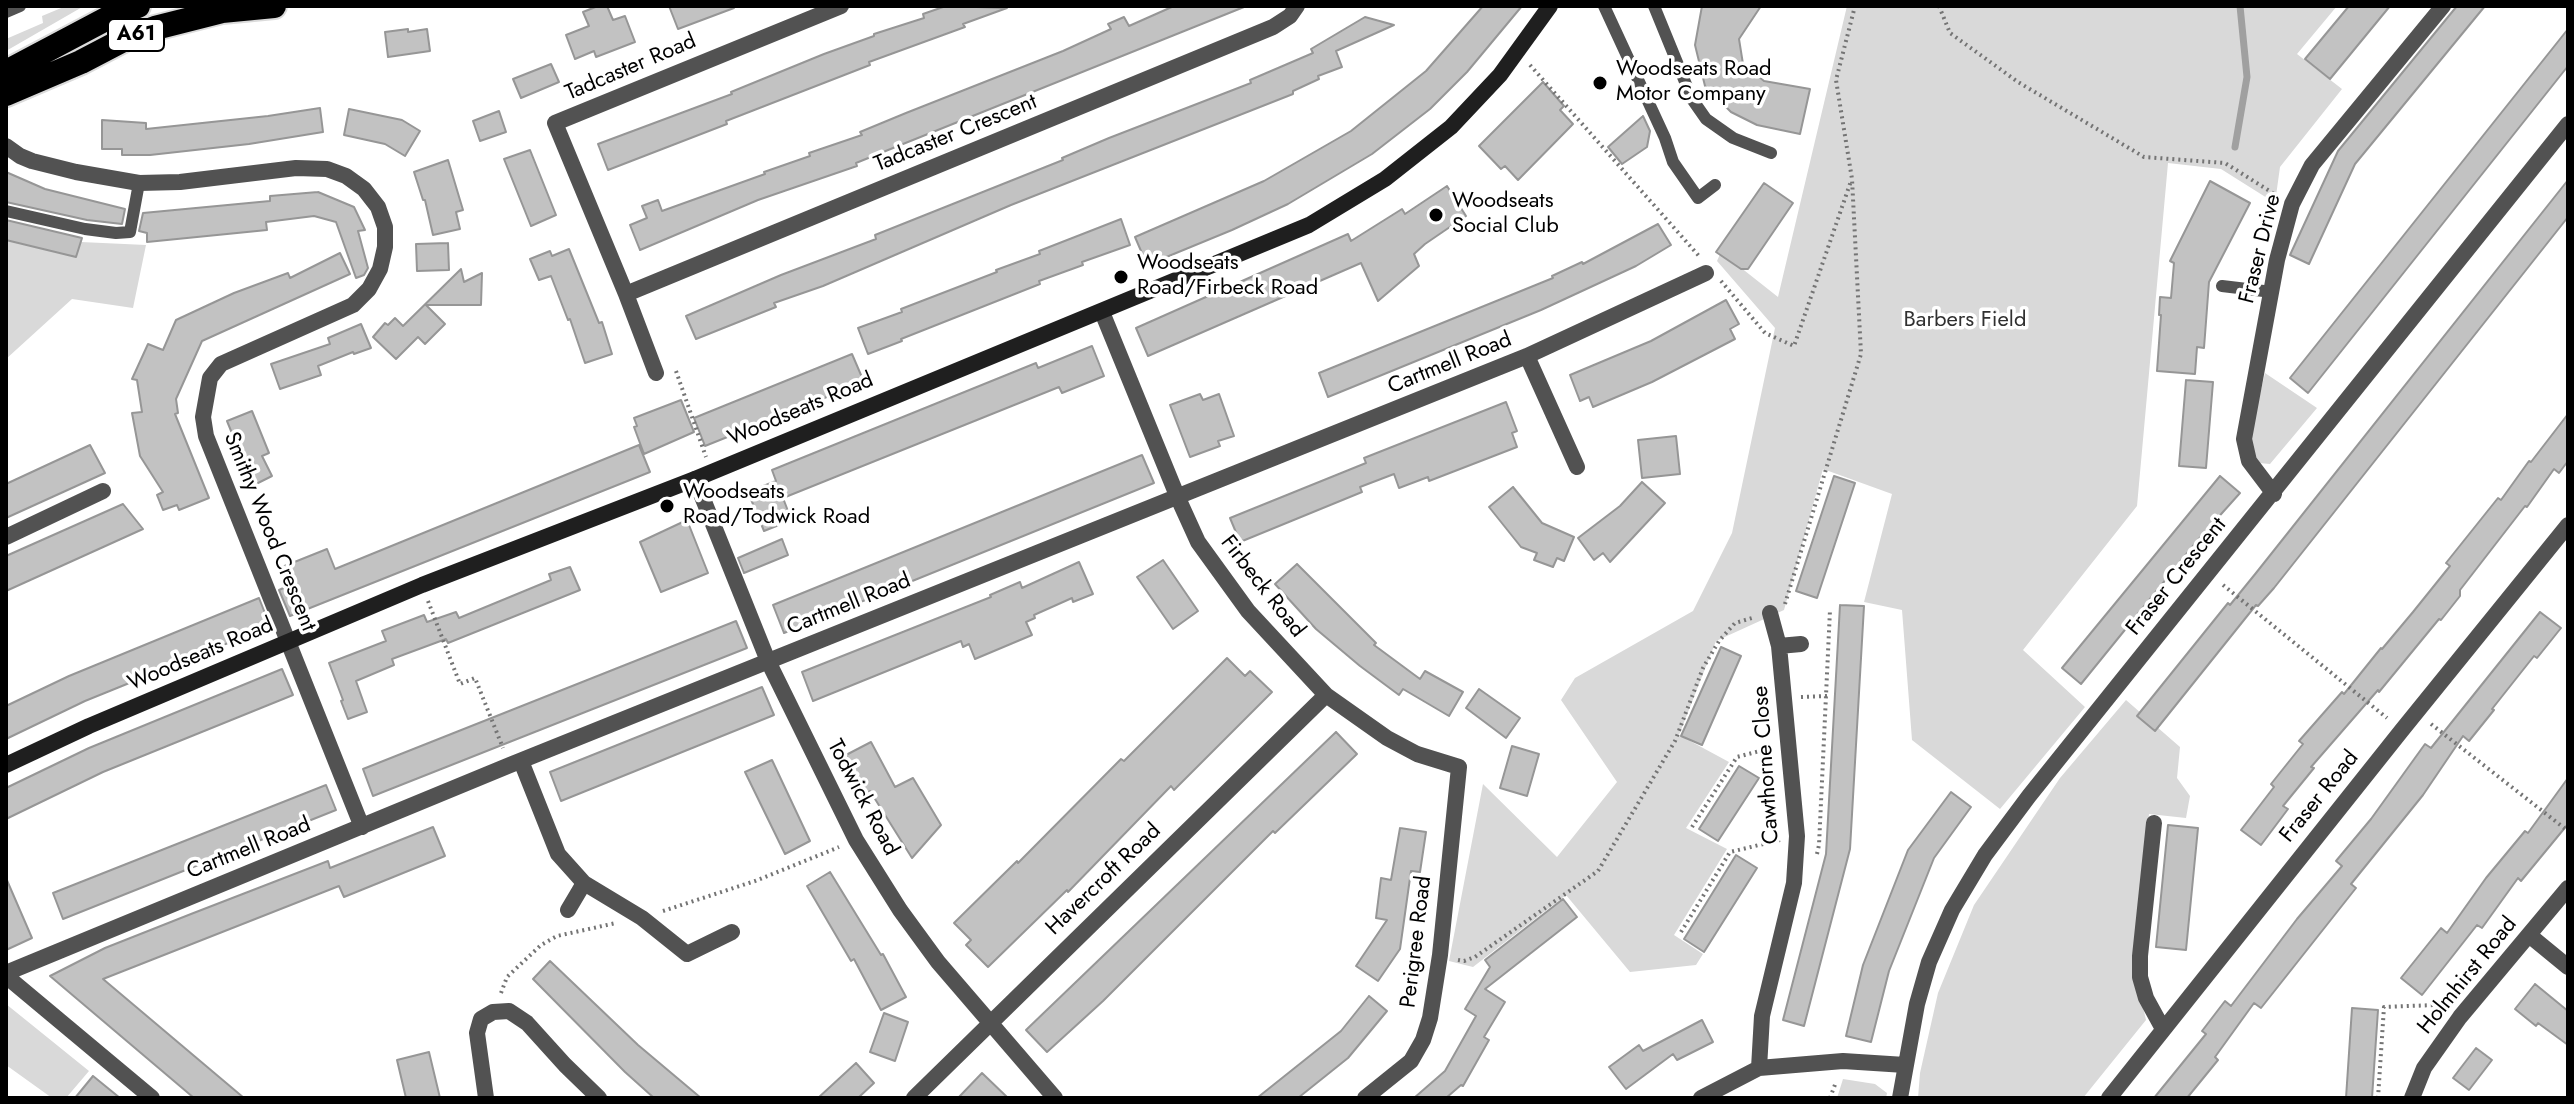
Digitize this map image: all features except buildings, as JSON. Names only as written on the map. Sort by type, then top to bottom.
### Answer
[{"type":"highway","name":"A61","points":[[6,72],[106,19],[138,6]]},
{"type":"highway","name":"A61","points":[[6,94],[81,62],[125,39],[151,17],[274,6]]},
{"type":"street","name":"Tadcaster Road","points":[[656,373],[555,123],[841,6]]},
{"type":"street","name":"Tadcaster Crescent","points":[[626,294],[1273,27],[1290,16],[1297,6]]},
{"type":"street","name":"Fraser Drive","points":[[2274,494],[2249,461],[2244,439],[2292,204],[2312,165],[2443,6]]},
{"type":"street","name":"Woodseats Road","points":[[6,765],[89,726],[422,585],[695,479],[1309,225],[1385,179],[1451,127],[1482,97],[1552,8]]},
{"type":"street","name":"Fraser Crescent","points":[[1900,1098],[1929,962],[1952,910],[1985,855],[2568,124]]},
{"type":"street","name":"Smithy Wood Crescent","points":[[6,146],[32,161],[139,183],[180,182],[296,168],[327,169],[346,176],[364,189],[378,207],[385,227],[385,247],[380,269],[369,289],[353,305],[221,364],[210,378],[203,417],[206,436],[362,827]]},
{"type":"street","name":"Cartmell Road","points":[[6,974],[516,763],[1527,356],[1710,272]]},
{"type":"street","name":"Firbeck Road","points":[[1102,312],[1178,498],[1198,542],[1225,583],[1326,695],[1397,744],[1431,760],[1459,767]]},
{"type":"street","points":[[1527,356],[1577,467]]},
{"type":"street","name":"Todwick Road","points":[[695,479],[768,661],[863,851],[938,962],[1055,1098]]},
{"type":"street","points":[[6,537],[103,491]]},
{"type":"street","name":"Fraser Road","points":[[2109,1098],[2568,525]]},
{"type":"street","name":"Cawthorne Close","points":[[1759,1068],[1762,1016],[1794,883],[1797,836],[1779,646],[1770,613]]},
{"type":"street","points":[[1779,646],[1801,644]]},
{"type":"street","name":"Havercroft Road","points":[[914,1098],[1326,695]]},
{"type":"street","points":[[516,763],[558,854],[584,883],[654,927],[687,954],[732,932]]},
{"type":"street","name":"Perigree Road","points":[[1365,1098],[1411,1061],[1423,1040],[1430,1018],[1440,955],[1459,767]]},
{"type":"street","points":[[2154,823],[2140,977],[2146,998],[2163,1029]]},
{"type":"street","points":[[568,910],[584,883]]},
{"type":"street","name":"Holmhirst Road","points":[[2412,1098],[2424,1068],[2460,1017],[2568,888]]},
{"type":"street","points":[[2529,935],[2568,967]]},
{"type":"street","points":[[6,974],[152,1098]]},
{"type":"street","points":[[486,1098],[477,1033],[481,1019],[493,1012],[509,1011],[527,1023],[599,1098]]},
{"type":"street","points":[[1701,1098],[1759,1068],[1843,1061],[1905,1065]]},
{"type":"lane","points":[[6,12],[20,6]]},
{"type":"lane","points":[[1604,6],[1673,162],[1698,198],[1715,185]]},
{"type":"lane","points":[[1654,6],[1692,99],[1706,119],[1733,138],[1771,153]]},
{"type":"lane","points":[[6,211],[85,229],[130,232],[139,183]]},
{"type":"lane","points":[[2222,286],[2272,292]]},
{"type":"path","points":[[1464,961],[1475,957],[1598,871],[1675,741],[1703,668],[1719,641],[1735,623],[1784,607],[1861,354],[1852,179],[1836,80],[1855,6]]},
{"type":"path","points":[[1939,6],[1950,33],[2018,82],[2144,157],[2225,163],[2292,204]]},
{"type":"path","points":[[1519,52],[1765,333],[1794,346],[1852,179]]},
{"type":"path","points":[[656,373],[675,368],[711,472]]},
{"type":"path","points":[[2208,573],[2402,730]]},
{"type":"path","points":[[422,585],[460,684],[475,678],[516,763]]},
{"type":"path","points":[[1784,697],[1827,696]]},
{"type":"path","points":[[2416,713],[2568,831]]},
{"type":"path","points":[[1692,827],[1737,757],[1789,744]]},
{"type":"path","points":[[1681,932],[1730,852],[1797,836]]},
{"type":"path","points":[[2378,1098],[2384,1007],[2435,1005],[2460,1017]]},
{"type":"green space","points":[[66,6],[84,6],[6,51],[6,39],[43,23],[42,16]]},
{"type":"green space","name":"Barbers Field","points":[[1847,6],[2337,6],[2297,54],[2342,89],[2280,167],[2275,203],[2221,169],[2168,163],[2137,506],[2023,650],[2085,707],[2000,809],[1912,740],[1902,610],[1864,602],[1892,494],[1823,469],[1784,610],[1716,641],[1679,735],[1729,762],[1686,828],[1727,849],[1674,935],[1703,954],[1696,965],[1630,972],[1566,895],[1473,967],[1449,961],[1483,784],[1557,857],[1617,782],[1561,700],[1575,678],[1693,611],[1732,533],[1775,328],[1717,261],[1721,252],[1778,297]]},
{"type":"green space","points":[[6,240],[76,257],[81,242],[146,245],[133,308],[72,299],[6,359]]},
{"type":"green space","points":[[2265,373],[2317,408],[2270,464],[2259,463],[2250,455],[2251,432]]},
{"type":"green space","points":[[2126,700],[2180,747],[2177,778],[2190,796],[2186,818],[2149,814],[2134,967],[2146,1020],[2083,1098],[1918,1098],[1920,1073],[1938,993],[1974,905],[2060,778]]},
{"type":"green space","points":[[6,1004],[89,1071],[66,1098],[52,1098],[6,1065]]},
{"type":"green space","points":[[1843,1079],[1875,1084],[1887,1093],[1886,1098],[1837,1098]]},
{"type":"waterway","points":[[2235,147],[2247,77],[2240,6]]},
{"type":"place","name":"Woodseats Road Motor Company","points":[[1600,83]]},
{"type":"place","name":"Woodseats Social Club","points":[[1436,215]]},
{"type":"place","name":"Woodseats Road/Firbeck Road","points":[[1121,277]]},
{"type":"place","name":"Woodseats Road/Todwick Road","points":[[667,506]]}]
